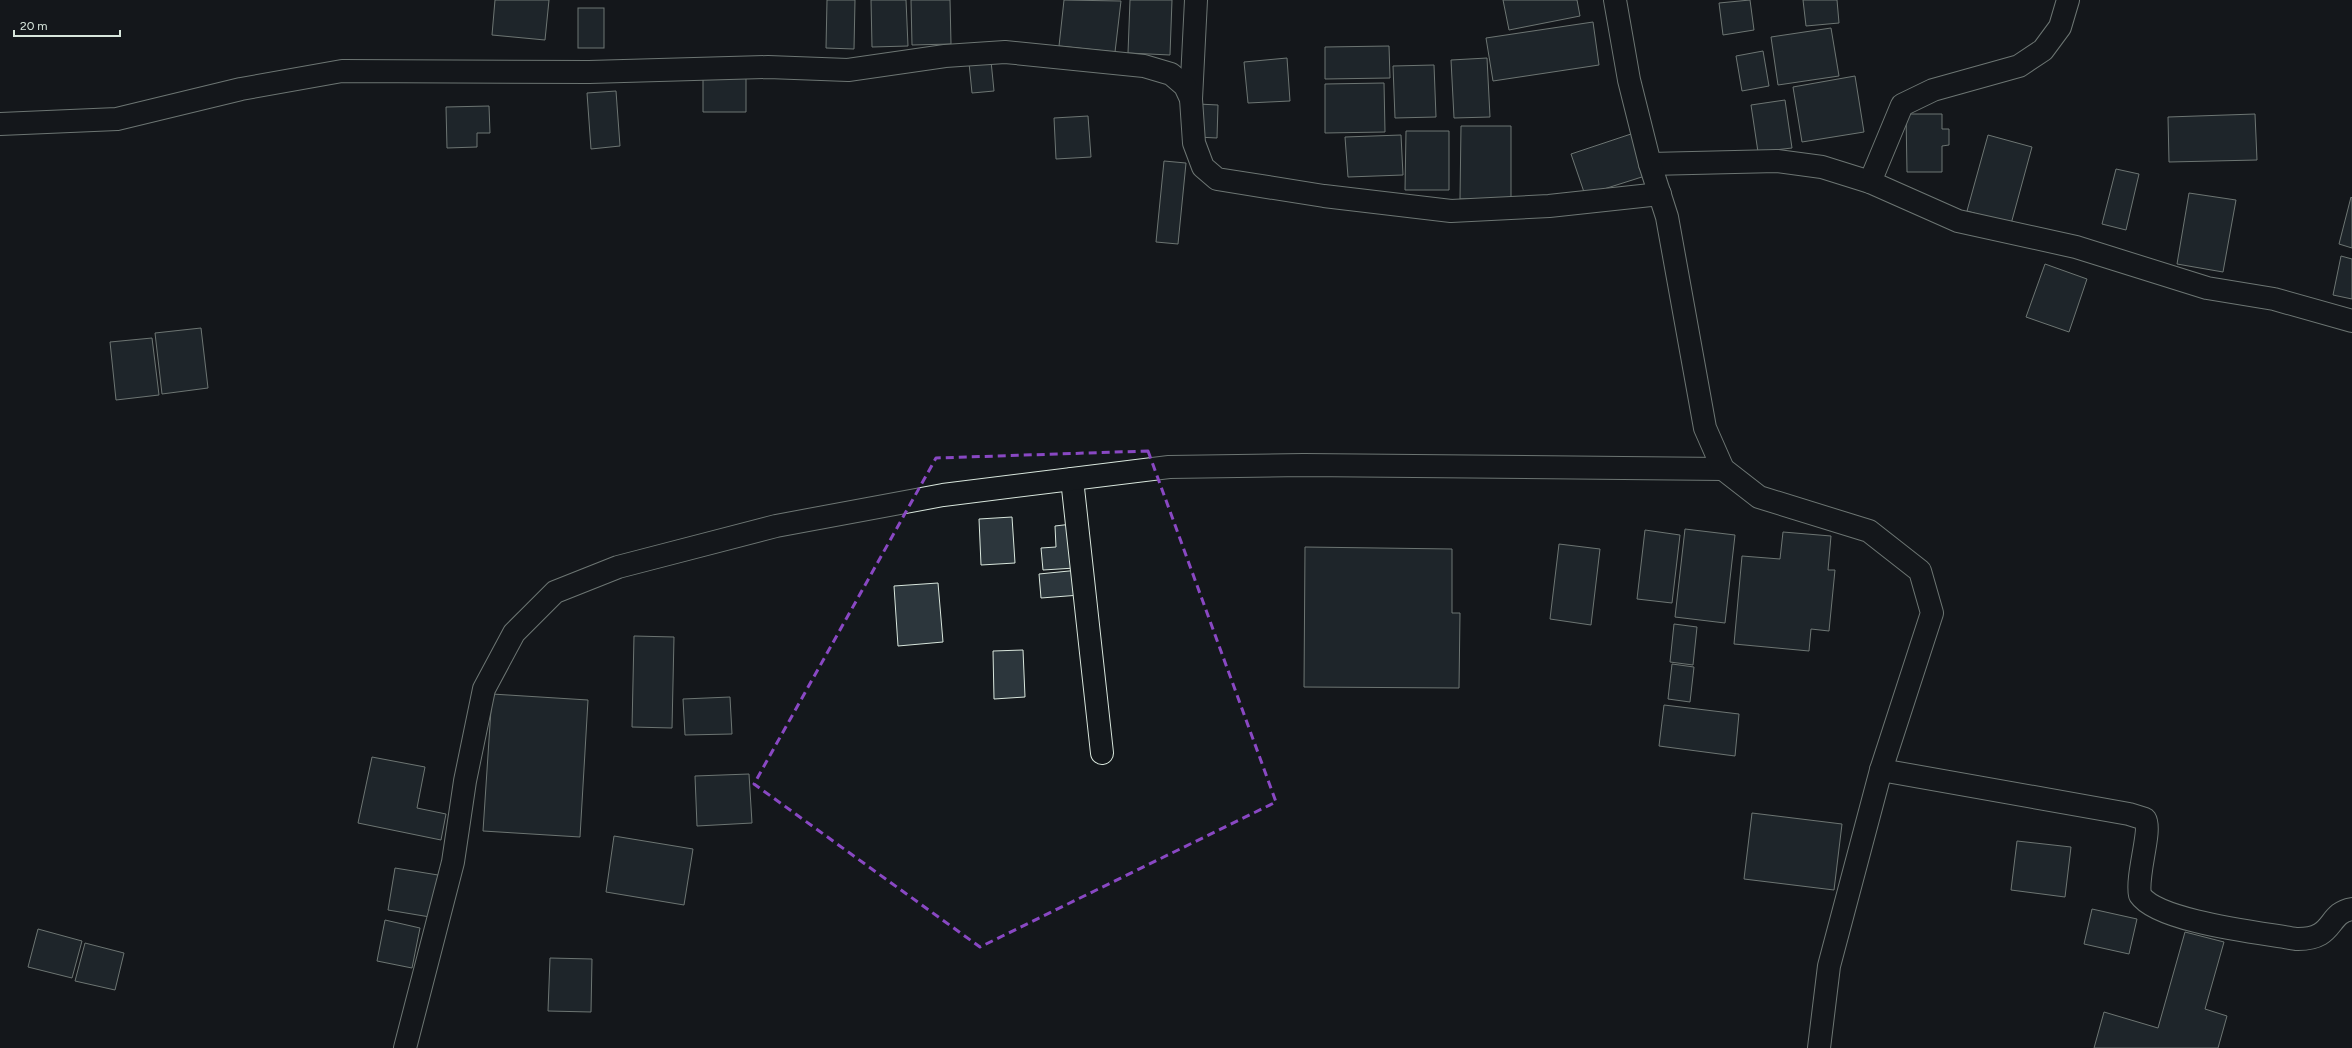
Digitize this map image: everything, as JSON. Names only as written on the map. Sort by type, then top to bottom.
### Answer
[{"type":"street","points":[[1196,0],[1191,99],[1194,143],[1203,167],[1217,179],[1324,196],[1451,211],[1548,206],[1660,194]]},
{"type":"street","points":[[1615,0],[1629,80],[1650,164],[1667,218],[1705,428],[1723,469],[1759,497],[1869,531],[1920,571],[1932,613],[1881,770],[1829,966],[1819,1048]]},
{"type":"street","points":[[1870,182],[1902,105],[1933,90],[2019,66],[2043,50],[2060,27],[2068,0]]},
{"type":"street","points":[[0,124],[117,119],[241,88],[342,71],[589,72],[768,68],[848,70],[945,56],[1005,52],[1144,66],[1171,74],[1185,86],[1191,99]]},
{"type":"street","points":[[1650,164],[1777,160],[1822,167],[1870,182],[1958,221],[2076,247],[2207,288],[2274,299],[2352,321]]},
{"type":"street","points":[[405,1048],[453,862],[465,781],[484,689],[514,633],[555,592],[618,567],[776,526],[943,495],[1169,467],[1304,465],[1723,469]]},
{"type":"street","points":[[1072,479],[1102,753]]},
{"type":"street","points":[[1881,770],[2129,814],[2145,819],[2148,828],[2138,880],[2140,895],[2153,906],[2196,921],[2296,939],[2310,939],[2322,935],[2338,915],[2352,909]]},
{"type":"highlighted area","points":[[1148,451],[1276,802],[980,947],[754,784],[936,458]]},
{"type":"building","points":[[495,0],[549,0],[545,40],[492,35]]},
{"type":"building","points":[[827,0],[855,0],[854,49],[826,48]]},
{"type":"building","points":[[871,0],[906,0],[908,46],[872,47]]},
{"type":"building","points":[[911,0],[950,0],[951,44],[912,45]]},
{"type":"building","points":[[1064,0],[1121,1],[1115,52],[1059,46]]},
{"type":"building","points":[[1130,0],[1172,0],[1170,55],[1128,53]]},
{"type":"building","points":[[1503,0],[1577,0],[1580,16],[1509,30]]},
{"type":"building","points":[[1750,0],[1754,30],[1723,35],[1719,3]]},
{"type":"building","points":[[1803,0],[1837,0],[1839,23],[1806,26]]},
{"type":"building","points":[[578,8],[604,8],[604,48],[578,48]]},
{"type":"building","points":[[1593,22],[1599,65],[1493,81],[1486,38]]},
{"type":"building","points":[[1831,28],[1839,76],[1778,85],[1771,37]]},
{"type":"building","points":[[1389,46],[1390,78],[1325,79],[1325,47]]},
{"type":"building","points":[[1763,51],[1769,86],[1742,91],[1736,56]]},
{"type":"building","points":[[1287,58],[1290,101],[1248,103],[1244,62]]},
{"type":"building","points":[[1487,58],[1490,117],[1454,118],[1451,60]]},
{"type":"building","points":[[991,61],[994,91],[972,93],[969,63]]},
{"type":"building","points":[[1434,65],[1436,117],[1395,118],[1393,66]]},
{"type":"building","points":[[746,73],[746,112],[703,112],[703,74]]},
{"type":"building","points":[[1855,76],[1864,132],[1802,142],[1793,87]]},
{"type":"building","points":[[1384,83],[1385,132],[1325,133],[1325,84]]},
{"type":"building","points":[[616,91],[620,146],[591,149],[587,93]]},
{"type":"building","points":[[1785,100],[1792,148],[1758,152],[1751,105]]},
{"type":"building","points":[[1198,104],[1218,105],[1217,138],[1197,137]]},
{"type":"building","points":[[489,106],[490,133],[477,133],[477,147],[447,148],[446,107]]},
{"type":"building","points":[[1906,114],[1942,114],[1942,129],[1949,129],[1949,145],[1942,146],[1942,172],[1907,172]]},
{"type":"building","points":[[2255,114],[2257,160],[2169,162],[2168,117]]},
{"type":"building","points":[[1088,116],[1091,157],[1056,159],[1054,118]]},
{"type":"building","points":[[1461,126],[1511,126],[1511,199],[1460,199]]},
{"type":"building","points":[[1406,131],[1449,131],[1449,190],[1405,190]]},
{"type":"building","points":[[1631,134],[1645,176],[1585,195],[1571,154]]},
{"type":"building","points":[[1401,135],[1403,175],[1348,177],[1345,137]]},
{"type":"building","points":[[1988,135],[2032,147],[2011,224],[1967,211]]},
{"type":"building","points":[[1164,161],[1186,163],[1178,244],[1156,242]]},
{"type":"building","points":[[2116,169],[2139,174],[2126,230],[2102,224]]},
{"type":"building","points":[[2189,193],[2236,200],[2223,272],[2177,264]]},
{"type":"building","points":[[2351,197],[2352,198],[2352,248],[2339,244]]},
{"type":"building","points":[[2341,256],[2352,259],[2352,299],[2333,295]]},
{"type":"building","points":[[2045,264],[2087,279],[2069,332],[2026,317]]},
{"type":"building","points":[[201,328],[208,388],[162,394],[155,333]]},
{"type":"building","points":[[152,338],[159,395],[116,400],[110,342]]},
{"type":"building","points":[[1012,517],[1015,563],[981,565],[979,519]]},
{"type":"building","points":[[1072,524],[1075,568],[1043,570],[1041,548],[1056,547],[1055,526]]},
{"type":"building","points":[[1685,529],[1735,535],[1725,623],[1675,617]]},
{"type":"building","points":[[1645,530],[1680,535],[1672,603],[1637,599]]},
{"type":"building","points":[[1783,532],[1831,536],[1828,570],[1835,570],[1829,631],[1811,629],[1809,651],[1734,644],[1742,556],[1780,559]]},
{"type":"building","points":[[1559,544],[1600,549],[1591,625],[1550,619]]},
{"type":"building","points":[[1305,547],[1452,549],[1452,613],[1460,613],[1459,688],[1304,687]]},
{"type":"building","points":[[1079,570],[1080,595],[1041,598],[1039,574]]},
{"type":"building","points":[[938,583],[943,642],[898,646],[894,586]]},
{"type":"building","points":[[1674,624],[1697,627],[1693,665],[1670,662]]},
{"type":"building","points":[[634,636],[674,637],[672,728],[632,727]]},
{"type":"building","points":[[1023,650],[1025,697],[994,699],[993,651]]},
{"type":"building","points":[[1672,664],[1694,667],[1690,702],[1668,699]]},
{"type":"building","points":[[492,694],[588,700],[580,837],[483,831]]},
{"type":"building","points":[[730,697],[732,734],[685,735],[683,699]]},
{"type":"building","points":[[1664,705],[1739,714],[1735,756],[1659,746]]},
{"type":"building","points":[[372,757],[425,767],[417,808],[446,814],[441,840],[358,823]]},
{"type":"building","points":[[749,774],[752,823],[697,826],[695,776]]},
{"type":"building","points":[[1752,813],[1842,824],[1834,890],[1744,879]]},
{"type":"building","points":[[614,836],[693,849],[684,905],[606,892]]},
{"type":"building","points":[[2017,841],[2071,847],[2065,897],[2011,890]]},
{"type":"building","points":[[395,868],[438,875],[430,917],[388,910]]},
{"type":"building","points":[[2092,909],[2137,919],[2129,954],[2084,944]]},
{"type":"building","points":[[385,920],[420,928],[412,968],[377,961]]},
{"type":"building","points":[[38,929],[82,941],[72,978],[28,967]]},
{"type":"building","points":[[2185,932],[2224,942],[2205,1009],[2227,1016],[2218,1048],[2094,1048],[2104,1012],[2158,1028]]},
{"type":"building","points":[[85,943],[124,953],[115,990],[75,981]]},
{"type":"building","points":[[550,958],[592,959],[591,1012],[548,1011]]}]
